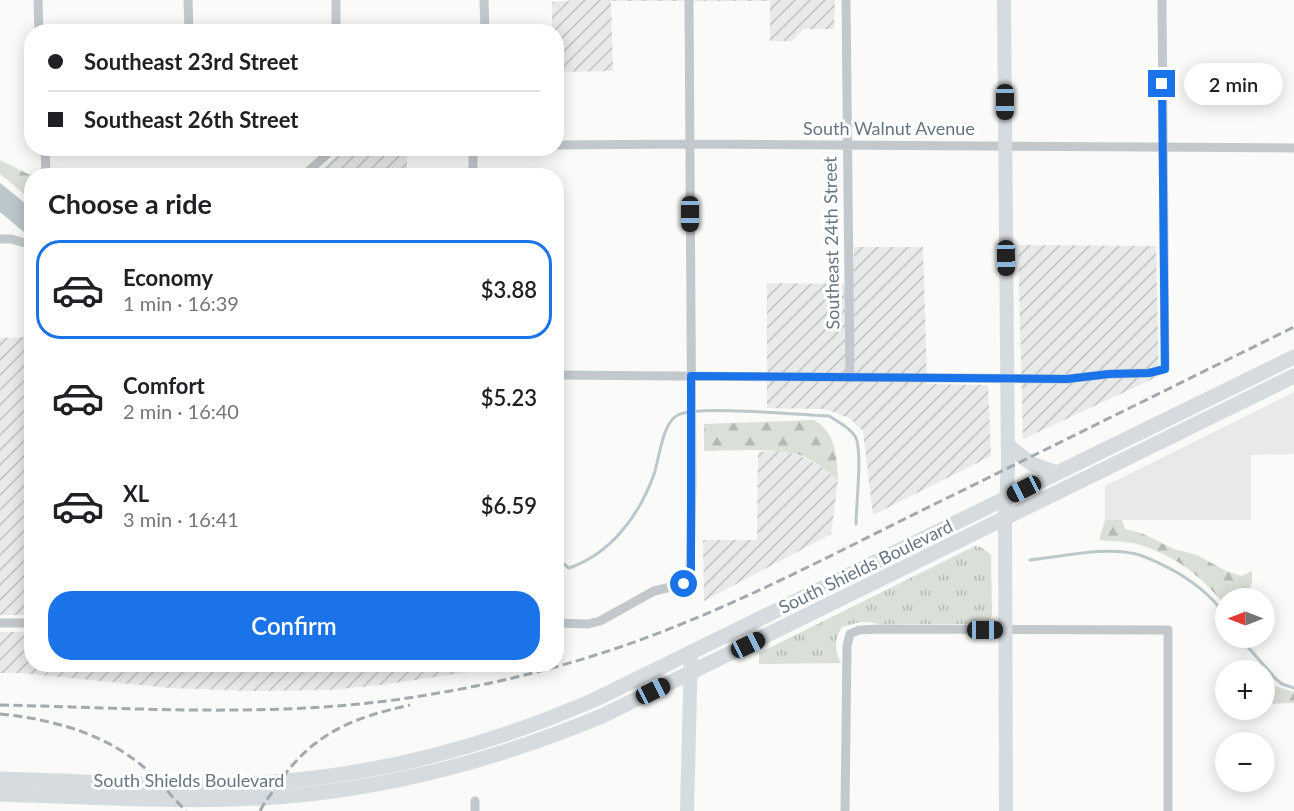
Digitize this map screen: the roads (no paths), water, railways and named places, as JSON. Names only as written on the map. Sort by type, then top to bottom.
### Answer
[{"type":"main road","points":[[1004,0],[1008,446],[1008,498],[1005,519],[1006,811]]},
{"type":"main road","name":"South Shields Boulevard","points":[[0,794],[160,799],[248,798],[336,790],[380,783],[439,763],[558,715],[1294,357]]},
{"type":"main road","name":"South Shields Boulevard","points":[[0,779],[235,784],[439,763],[512,750],[602,716],[1293,377]]},
{"type":"main road","points":[[1153,426],[1161,442]]},
{"type":"main road","points":[[1008,446],[1032,464],[1057,473]]},
{"type":"main road","points":[[687,811],[691,652]]},
{"type":"street","points":[[38,0],[39,24]]},
{"type":"street","points":[[188,0],[189,24]]},
{"type":"street","points":[[336,0],[336,24]]},
{"type":"street","points":[[484,0],[485,24]]},
{"type":"street","points":[[564,623],[600,621],[654,591],[684,584],[690,577],[689,0]]},
{"type":"street","name":"Southeast 24th Street","points":[[846,0],[849,378]]},
{"type":"street","points":[[564,375],[1067,379],[1109,374],[1149,373],[1165,369],[1162,0]]},
{"type":"street","name":"South Walnut Avenue","points":[[564,145],[1294,148]]},
{"type":"street","points":[[312,168],[325,156]]},
{"type":"street","points":[[0,239],[24,243]]},
{"type":"street","points":[[0,623],[24,623]]},
{"type":"street","points":[[845,811],[847,646],[850,634],[859,630],[880,629],[1168,630],[1168,811]]},
{"type":"waterway","points":[[564,564],[569,568],[597,554],[610,544],[631,520],[653,477],[668,426],[678,415],[689,412],[727,411],[829,416],[843,424],[855,436],[859,453],[856,524]]},
{"type":"waterway","points":[[1030,560],[1111,551],[1136,554],[1178,573],[1215,602]]},
{"type":"waterway","points":[[1249,648],[1276,679],[1294,688]]},
{"type":"railway","points":[[564,664],[618,648],[679,625],[779,581],[1294,327]]},
{"type":"railway","points":[[0,705],[214,710],[321,707],[427,695],[535,672]]},
{"type":"railway","points":[[260,811],[291,766],[320,740],[352,722],[410,705]]},
{"type":"railway","points":[[0,714],[59,724],[115,747],[148,771],[186,811]]}]
